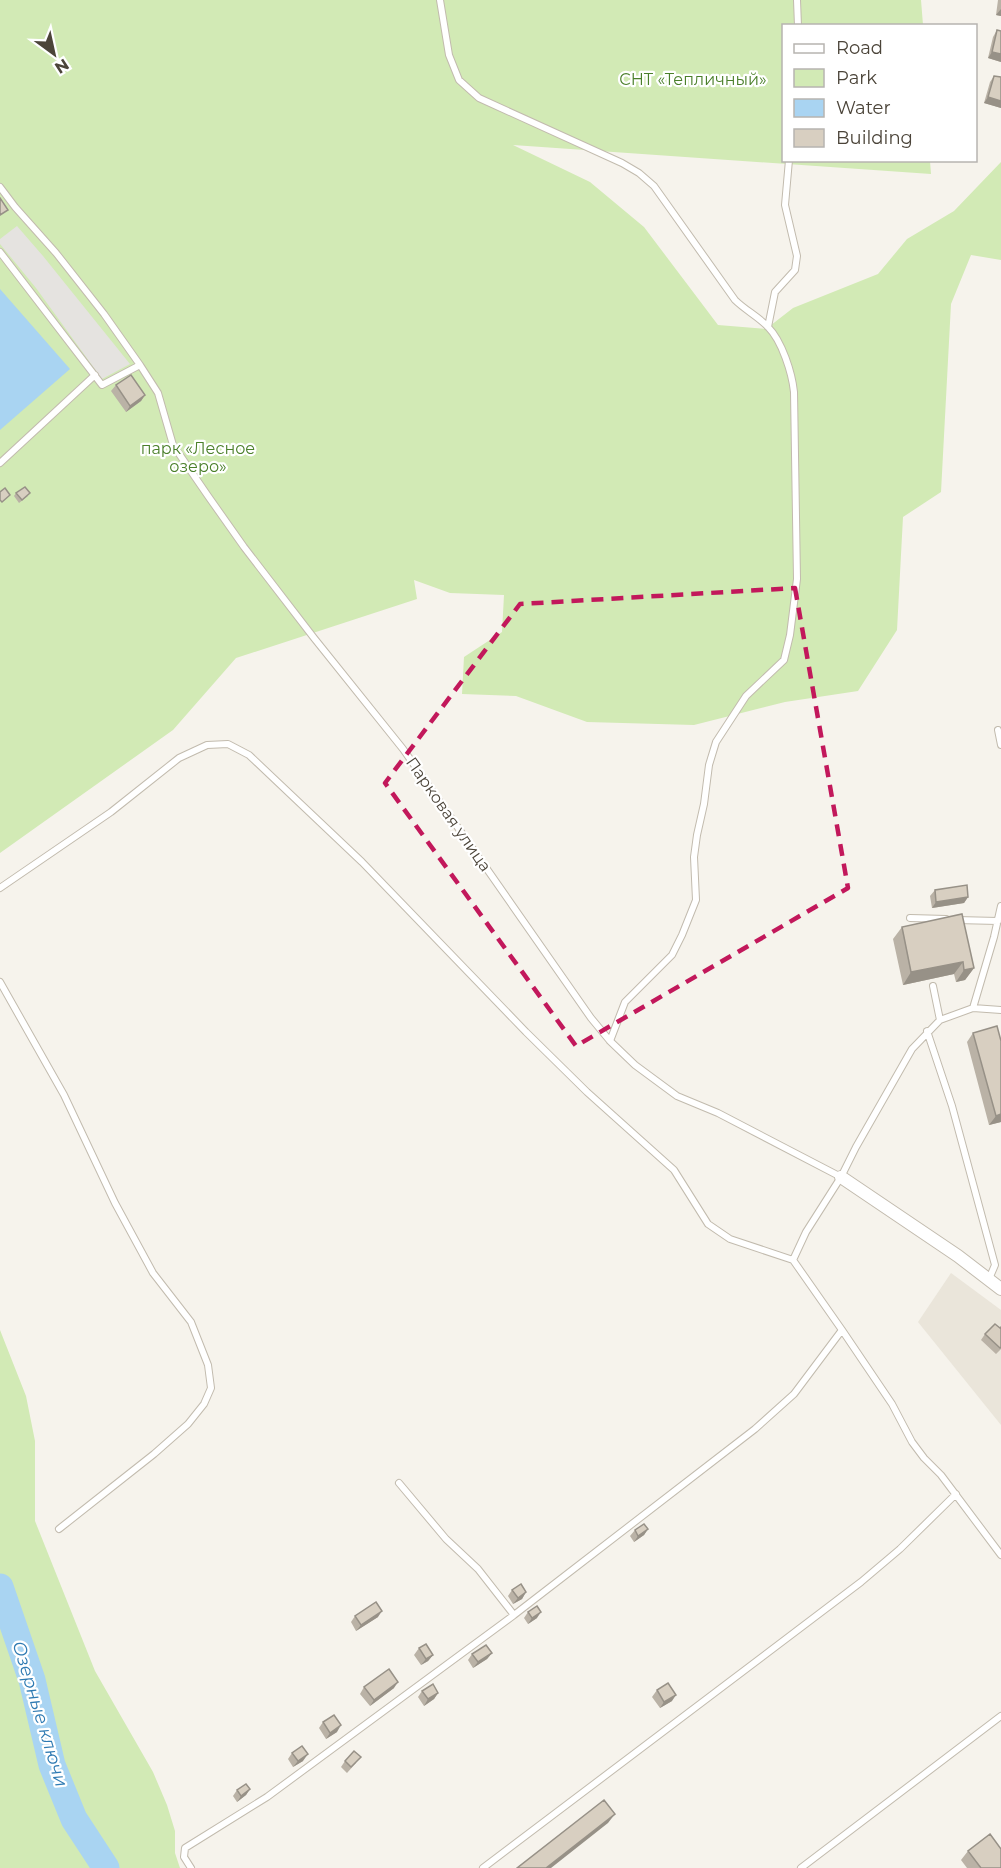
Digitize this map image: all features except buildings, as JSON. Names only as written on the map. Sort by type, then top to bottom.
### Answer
[{"type":"street","points":[[841,1177],[1001,1289]]},
{"type":"lane","points":[[440,0],[449,55],[459,80],[479,98],[639,172],[654,186],[735,300],[768,327],[791,371],[794,392],[797,579],[790,635],[784,660],[746,696],[716,742],[709,765],[694,857],[696,900],[672,955],[625,1002],[610,1041]]},
{"type":"lane","points":[[797,0],[798,24]]},
{"type":"lane","points":[[768,327],[775,292],[795,270],[797,256],[785,205],[789,162]]},
{"type":"lane","name":"Парковая улица","points":[[0,187],[57,253],[104,314],[158,393],[173,446],[202,488],[244,547],[402,749],[591,1018],[610,1041],[635,1065],[676,1096],[718,1113],[841,1177]]},
{"type":"lane","points":[[0,252],[102,384],[140,365]]},
{"type":"lane","points":[[0,463],[95,375]]},
{"type":"lane","points":[[998,730],[1001,745]]},
{"type":"lane","points":[[0,888],[111,812],[179,758],[207,745],[228,744],[249,755],[362,862],[587,1092],[674,1170],[708,1224],[730,1239],[793,1260],[892,1404],[912,1442],[956,1494],[1001,1555]]},
{"type":"lane","points":[[973,1008],[998,938],[1001,906]]},
{"type":"lane","points":[[910,918],[998,921]]},
{"type":"lane","points":[[0,982],[64,1095],[115,1203],[153,1273],[190,1322],[208,1365],[211,1388],[204,1404],[188,1424],[154,1454],[59,1529]]},
{"type":"lane","points":[[933,986],[940,1020]]},
{"type":"lane","points":[[793,1260],[806,1232],[841,1177],[912,1049],[940,1020],[973,1008],[1001,1010]]},
{"type":"lane","points":[[927,1031],[952,1106],[995,1264],[989,1279]]},
{"type":"lane","points":[[191,1868],[184,1857],[185,1848],[267,1797],[514,1615],[755,1429],[794,1394],[842,1330]]},
{"type":"lane","points":[[399,1483],[446,1539],[478,1569],[514,1615]]},
{"type":"lane","points":[[483,1868],[861,1582],[900,1549],[956,1494]]},
{"type":"lane","points":[[801,1868],[1001,1716]]},
{"type":"highlighted area","points":[[795,588],[848,888],[576,1046],[385,783],[520,604]]},
{"type":"shaded area","points":[[17,226],[130,364],[102,379],[36,288],[0,244],[0,239]]},
{"type":"shaded area","points":[[951,1273],[1001,1310],[1001,1425],[918,1322]]},
{"type":"green space","points":[[0,0],[921,0],[923,24],[782,24],[782,162],[930,162],[931,174],[513,145],[590,182],[644,227],[718,325],[766,329],[793,308],[878,274],[907,239],[954,211],[1001,162],[1001,260],[971,255],[951,304],[941,492],[903,517],[897,630],[858,691],[785,702],[694,725],[587,722],[516,696],[462,694],[464,657],[502,632],[504,595],[450,593],[414,580],[417,599],[236,658],[173,730],[0,853]]},
{"type":"green space","points":[[0,1330],[26,1396],[35,1441],[35,1521],[95,1671],[153,1772],[167,1805],[175,1831],[175,1853],[180,1868],[0,1868]]},
{"type":"water","points":[[0,289],[70,369],[0,430]]},
{"type":"waterway","name":"Озерные ключи","points":[[0,1587],[32,1680],[52,1765],[74,1819],[106,1868]]},
{"type":"park label","name":"СНТ «Тепличный»","points":[[693,79]]},
{"type":"park label","name":"парк «Лесное озеро»","points":[[198,457]]}]
